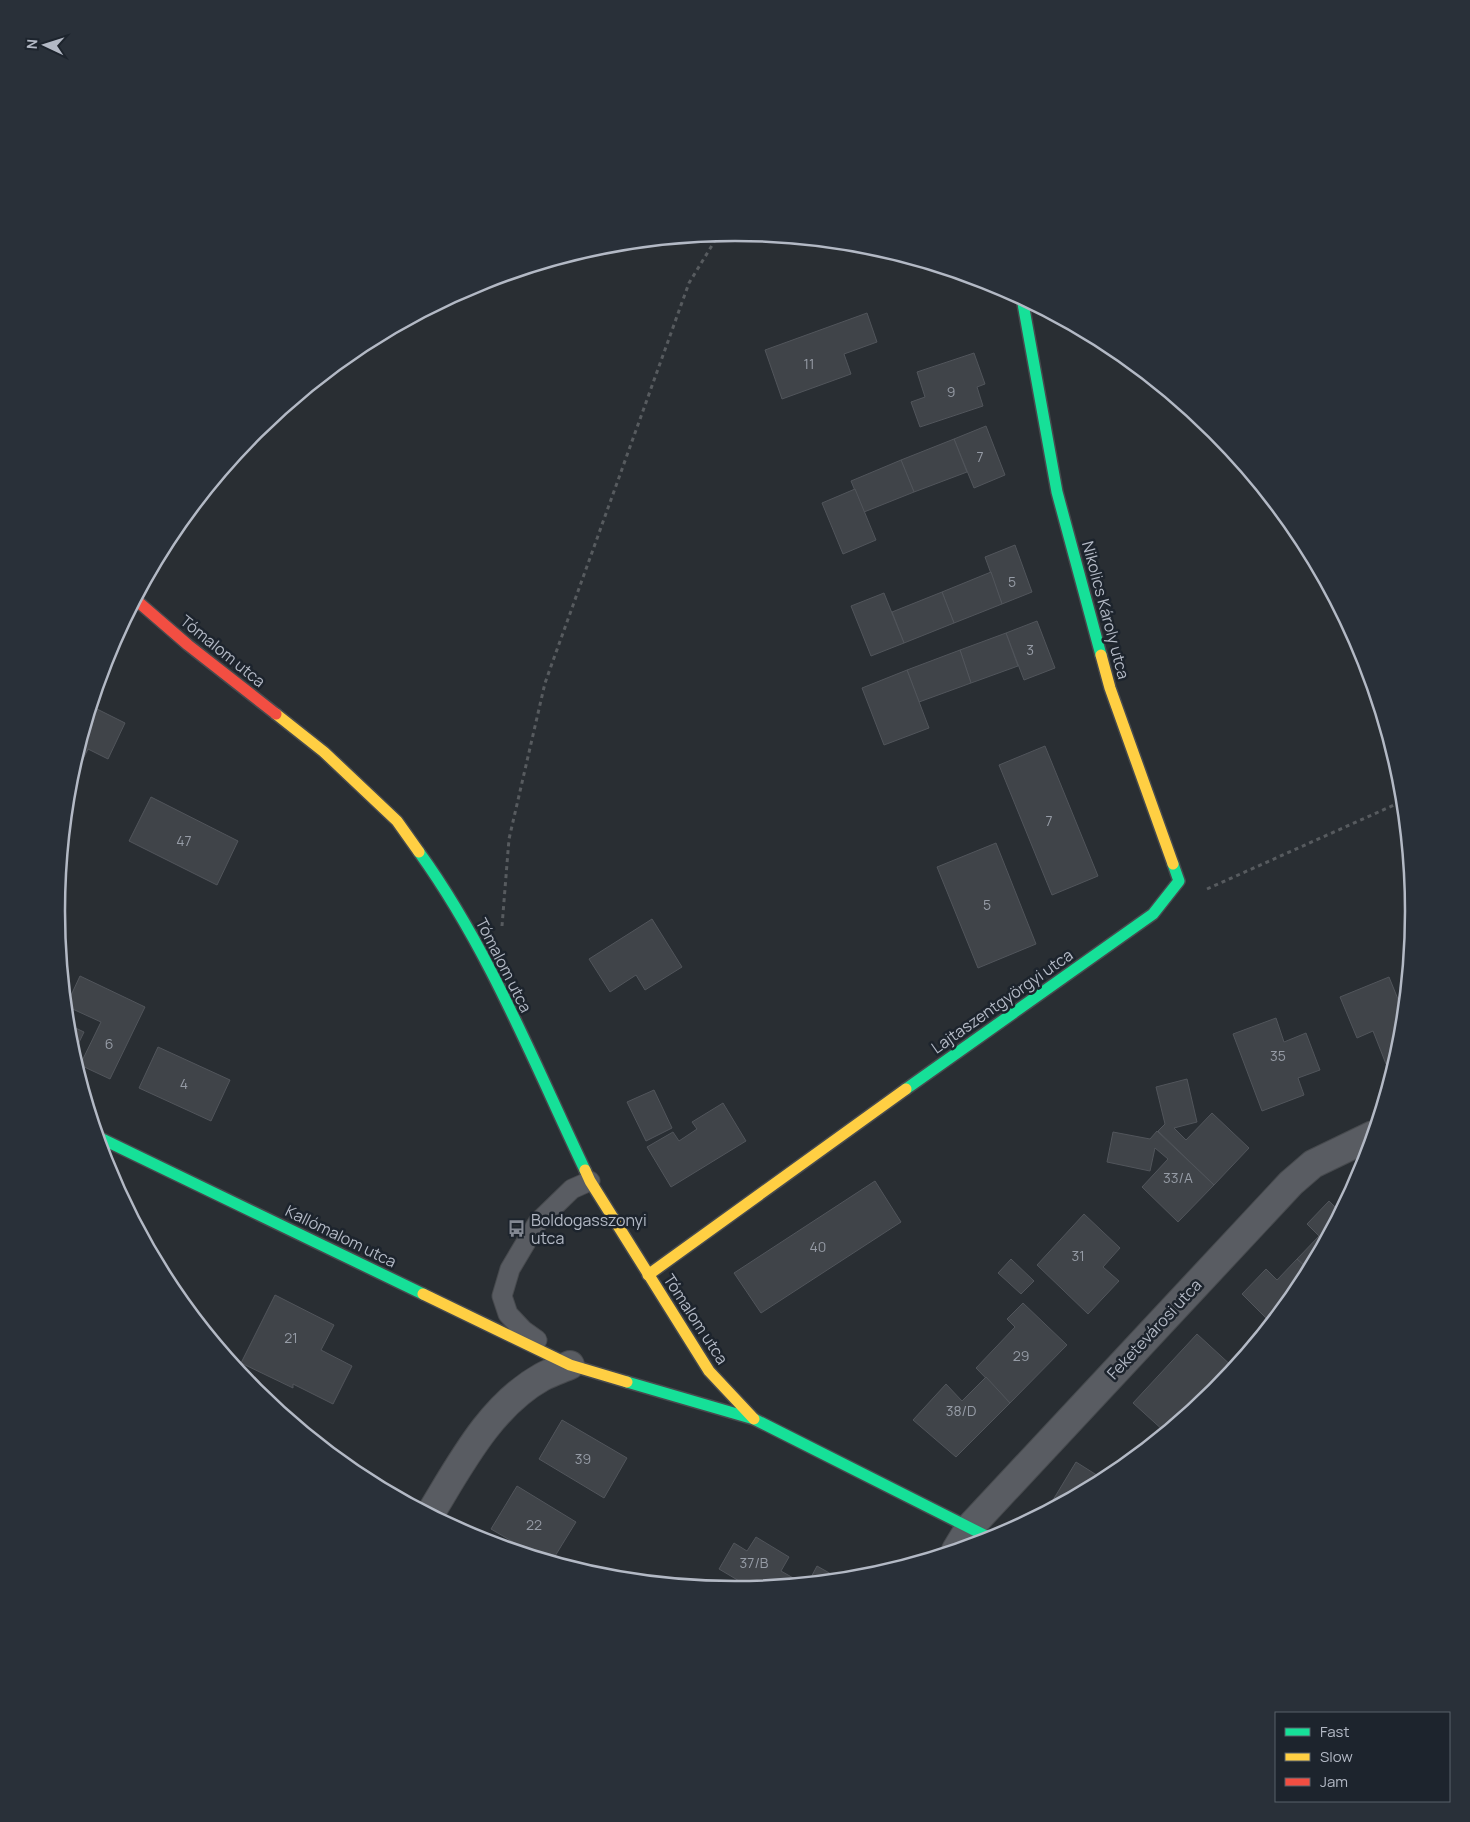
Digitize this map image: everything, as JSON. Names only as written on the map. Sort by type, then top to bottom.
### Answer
[{"type":"street","name":"Nikolics Károly utca","points":[[1024,307],[1057,492],[1110,688],[1179,881],[1153,914]]},
{"type":"street","name":"Tómalom utca","points":[[140,604],[324,752],[396,821],[432,870],[476,944],[497,984],[590,1181],[709,1371],[754,1418]]},
{"type":"street","name":"Lajtaszentgyörgyi utca","points":[[648,1276],[1153,914]]},
{"type":"street","name":"Feketevárosi utca","points":[[981,1533],[1291,1183],[1313,1164],[1364,1139]]},
{"type":"street","name":"Kallómalom utca","points":[[107,1141],[570,1365]]},
{"type":"street","name":"Tómalom utca","points":[[570,1365],[754,1418],[981,1533]]},
{"type":"street","points":[[433,1509],[486,1426],[515,1397],[542,1377],[570,1365]]},
{"type":"lane","points":[[570,1365],[523,1330],[508,1314],[502,1296],[510,1270],[538,1222],[572,1190],[590,1181]]},
{"type":"path","points":[[501,935],[509,839],[545,683],[689,283],[715,241]]},
{"type":"path","points":[[1207,890],[1396,804]]},
{"type":"building","points":[[867,313],[877,342],[844,354],[851,374],[782,399],[765,350]]},
{"type":"building","points":[[974,353],[985,384],[977,387],[983,406],[920,427],[911,402],[925,397],[917,372]]},
{"type":"building","points":[[986,426],[1005,475],[974,488],[954,439]]},
{"type":"building","points":[[954,439],[967,472],[914,492],[901,460]]},
{"type":"building","points":[[901,460],[914,492],[864,512],[851,481]]},
{"type":"building","points":[[855,489],[876,540],[843,554],[822,503]]},
{"type":"building","points":[[1015,545],[1032,592],[1002,604],[985,557]]},
{"type":"building","points":[[991,572],[1002,604],[954,623],[942,592]]},
{"type":"building","points":[[942,592],[954,623],[904,643],[892,612]]},
{"type":"building","points":[[884,593],[904,643],[871,656],[851,606]]},
{"type":"building","points":[[1037,621],[1055,668],[1024,680],[1006,633]]},
{"type":"building","points":[[1006,633],[1018,666],[971,683],[960,650]]},
{"type":"building","points":[[960,650],[971,683],[919,702],[907,670]]},
{"type":"building","points":[[907,670],[929,728],[884,745],[862,688]]},
{"type":"building","points":[[97,709],[125,723],[108,759],[88,749],[83,759]]},
{"type":"building","points":[[1045,746],[1098,876],[1052,895],[999,765]]},
{"type":"building","points":[[151,797],[238,841],[217,885],[129,841]]},
{"type":"building","points":[[996,843],[1036,944],[978,968],[937,867]]},
{"type":"building","points":[[652,919],[682,967],[645,990],[636,975],[610,992],[589,959]]},
{"type":"building","points":[[80,976],[145,1007],[110,1079],[84,1067],[82,1060],[101,1022],[73,1009],[71,996]]},
{"type":"building","points":[[1389,977],[1399,1001],[1387,1064],[1373,1031],[1357,1038],[1340,997]]},
{"type":"building","points":[[1276,1018],[1284,1042],[1306,1033],[1320,1070],[1298,1078],[1304,1095],[1262,1111],[1233,1034]]},
{"type":"building","points":[[76,1028],[84,1032],[78,1044]]},
{"type":"building","points":[[158,1047],[230,1080],[211,1121],[139,1088]]},
{"type":"building","points":[[1187,1079],[1197,1122],[1174,1128],[1186,1140],[1212,1113],[1249,1148],[1214,1185],[1158,1131],[1165,1124],[1156,1087]]},
{"type":"building","points":[[654,1090],[672,1128],[646,1141],[627,1102]]},
{"type":"building","points":[[723,1103],[746,1141],[671,1187],[647,1147],[673,1132],[679,1141],[697,1129],[692,1122]]},
{"type":"building","points":[[1157,1131],[1214,1185],[1178,1222],[1142,1187],[1168,1159],[1155,1148],[1150,1171],[1107,1162],[1113,1132],[1150,1139]]},
{"type":"building","points":[[875,1181],[901,1222],[761,1313],[734,1273]]},
{"type":"building","points":[[1329,1201],[1336,1208],[1303,1265],[1297,1259],[1319,1236],[1307,1224]]},
{"type":"building","points":[[1084,1214],[1120,1248],[1103,1267],[1119,1281],[1088,1314],[1037,1265]]},
{"type":"building","points":[[1011,1259],[1034,1281],[1021,1294],[998,1273]]},
{"type":"building","points":[[1297,1259],[1303,1265],[1267,1319],[1242,1294],[1266,1269],[1277,1280]]},
{"type":"building","points":[[275,1295],[334,1325],[321,1350],[352,1366],[333,1404],[293,1384],[293,1388],[241,1363]]},
{"type":"building","points":[[1023,1303],[1067,1345],[1010,1403],[976,1368],[1015,1327],[1007,1319]]},
{"type":"building","points":[[1197,1334],[1229,1364],[1209,1385],[1161,1428],[1133,1403]]},
{"type":"building","points":[[986,1377],[1010,1403],[956,1457],[913,1420],[946,1384],[962,1401]]},
{"type":"building","points":[[562,1420],[627,1458],[604,1498],[539,1459]]},
{"type":"building","points":[[1076,1462],[1096,1475],[1070,1491],[1053,1500]]},
{"type":"building","points":[[517,1486],[576,1522],[555,1556],[516,1543],[491,1529]]},
{"type":"building","points":[[756,1537],[789,1557],[781,1571],[794,1578],[739,1581],[719,1569],[734,1543],[747,1551]]},
{"type":"building","points":[[817,1566],[831,1574],[822,1575],[812,1576]]},
{"type":"traffic: fast","points":[[1024,307],[1057,492],[1101,655]]},
{"type":"traffic: fast","points":[[419,852],[444,889],[489,967],[529,1048],[585,1170]]},
{"type":"traffic: fast","points":[[906,1089],[1153,914],[1179,881],[1173,864]]},
{"type":"traffic: fast","points":[[107,1141],[423,1294]]},
{"type":"traffic: fast","points":[[627,1382],[754,1419],[981,1534]]},
{"type":"traffic: slow","points":[[1101,655],[1110,688],[1173,864]]},
{"type":"traffic: slow","points":[[276,714],[324,752],[397,821],[419,852]]},
{"type":"traffic: slow","points":[[648,1275],[906,1089]]},
{"type":"traffic: slow","points":[[585,1170],[590,1181],[709,1371],[754,1419]]},
{"type":"traffic: slow","points":[[423,1294],[570,1365],[627,1382]]},
{"type":"traffic: jam","points":[[140,604],[188,645],[276,714]]},
{"type":"place","name":"Boldogasszonyi utca","points":[[517,1229]]}]
